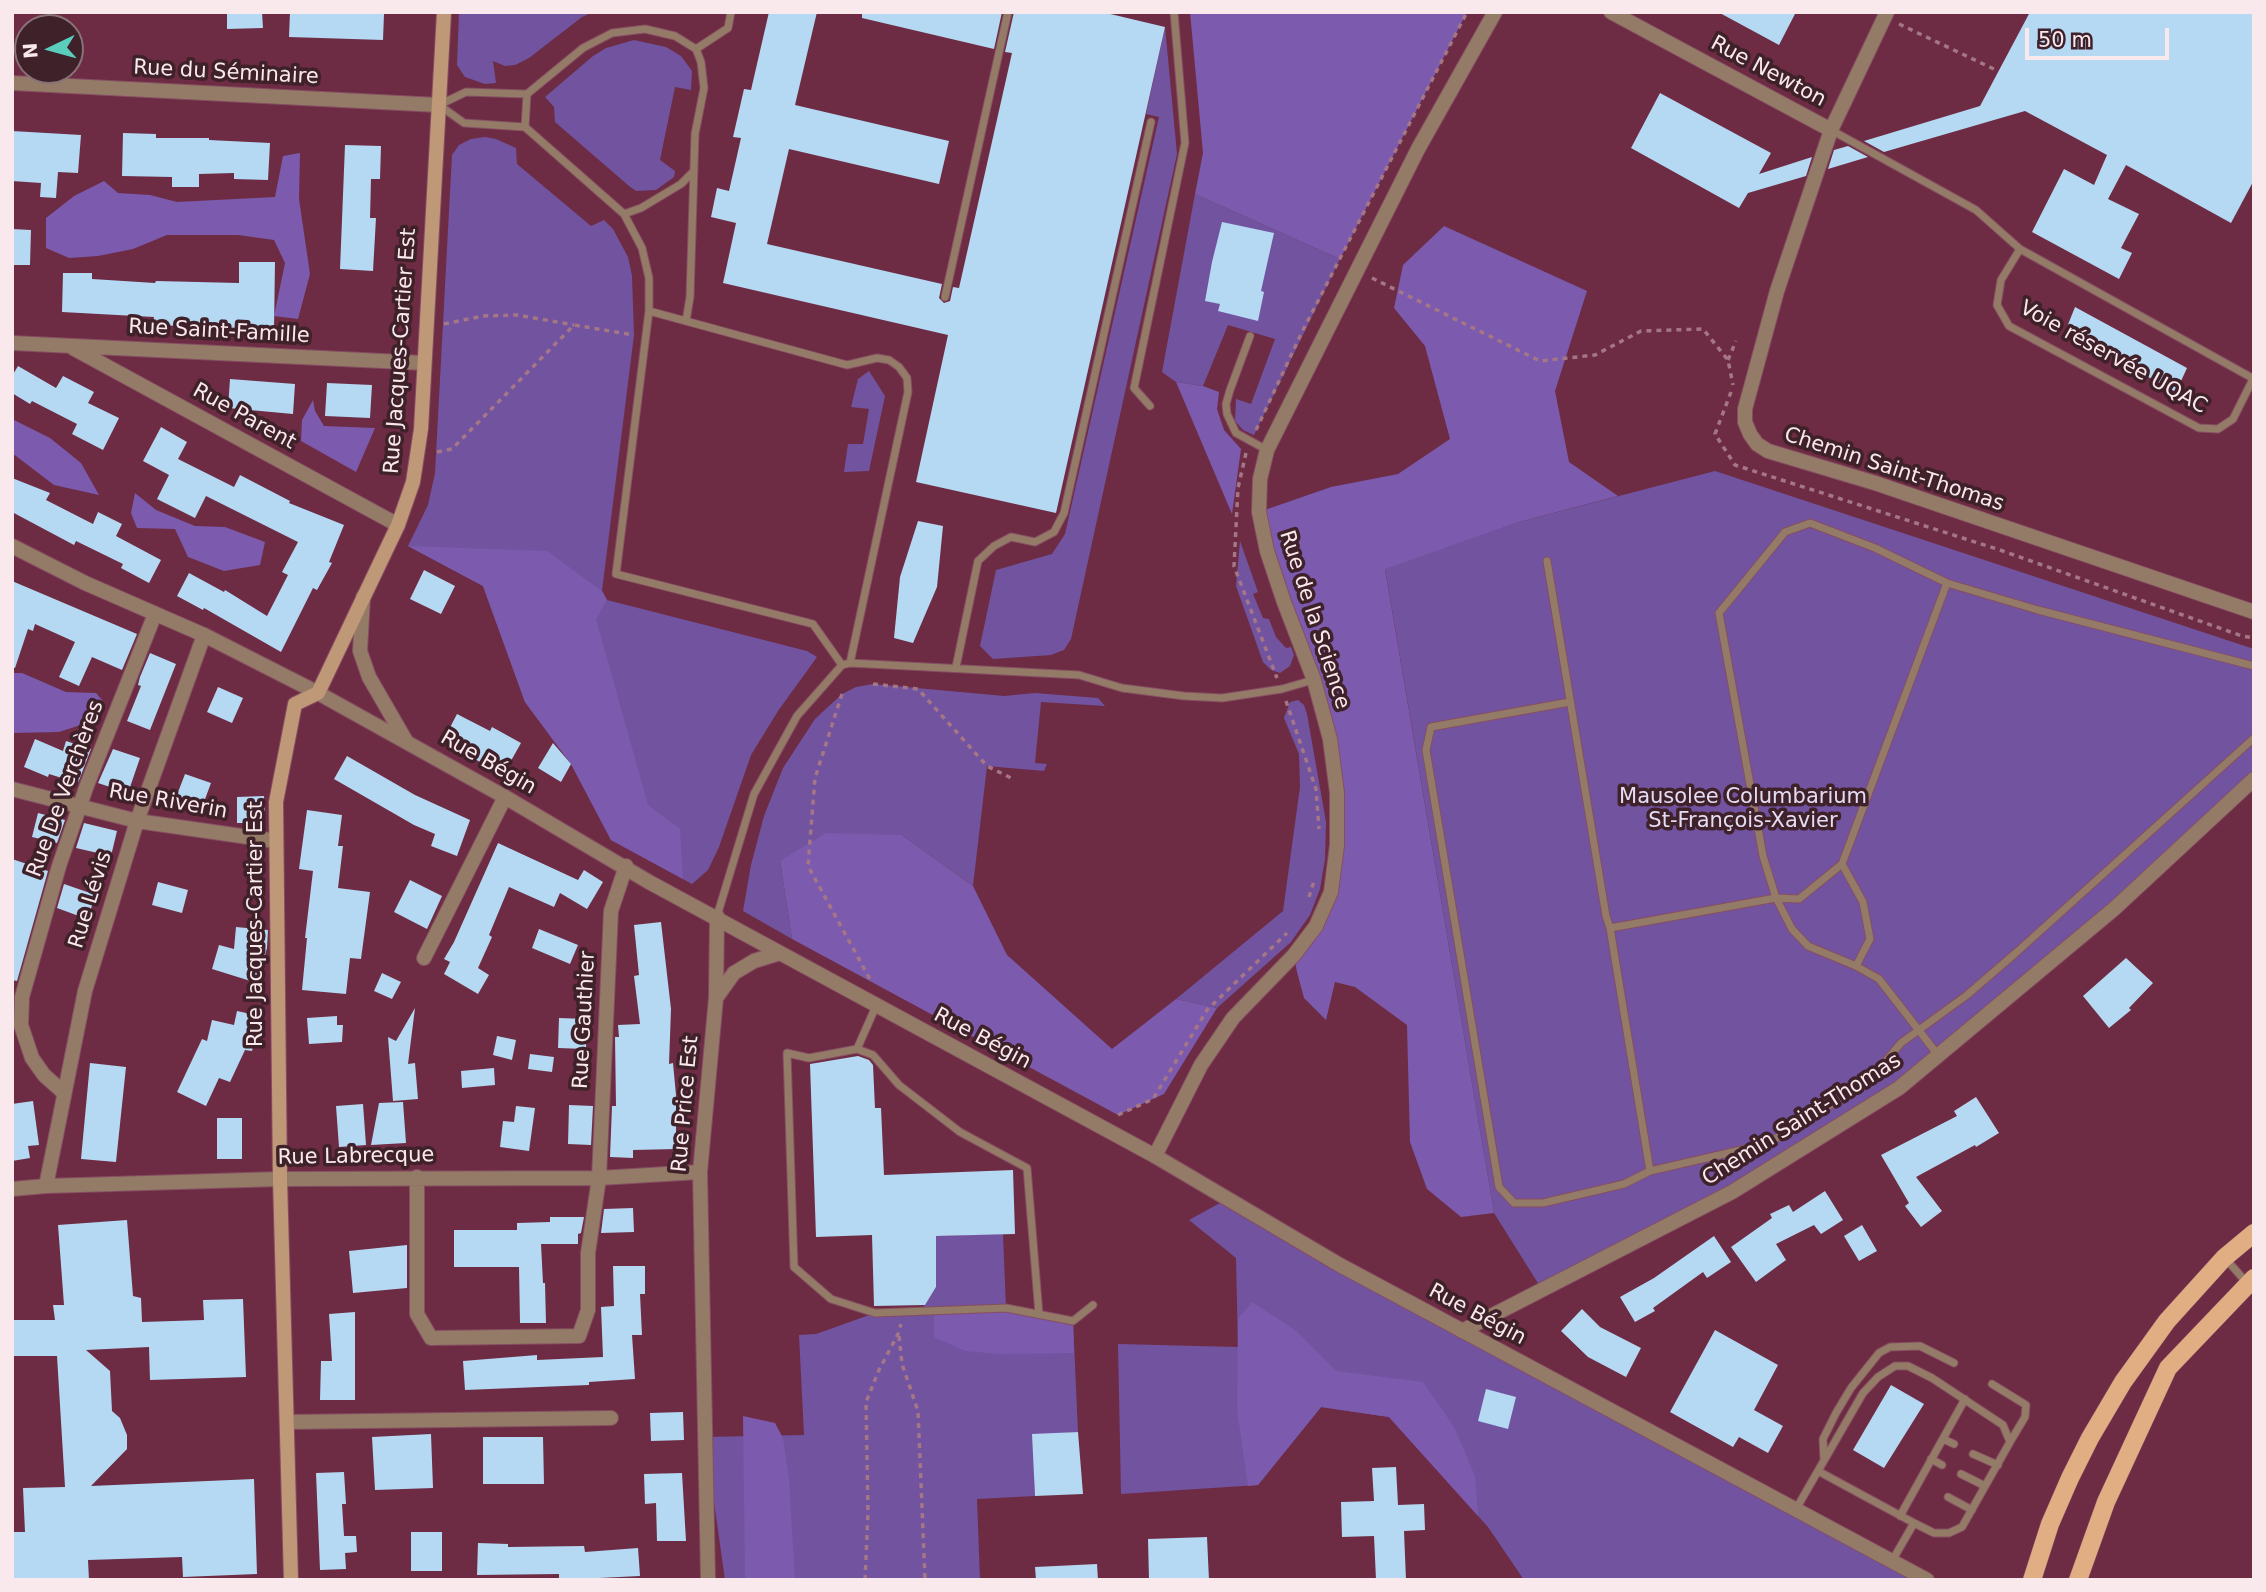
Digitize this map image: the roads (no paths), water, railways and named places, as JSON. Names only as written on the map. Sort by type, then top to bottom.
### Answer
[{"type":"main road","name":"Rue Jacques-Cartier Est","points":[[291,1580],[279,1179],[276,802],[295,704],[317,693],[398,525],[414,482],[421,429],[444,12]]},
{"type":"main road","points":[[2032,1580],[2050,1524],[2070,1478],[2123,1382],[2167,1321],[2224,1258],[2254,1233]]},
{"type":"main road","points":[[2078,1580],[2106,1502],[2168,1368],[2252,1284]]},
{"type":"street","name":"Rue de la Science","points":[[1155,1156],[1201,1065],[1234,1018],[1294,955],[1316,926],[1331,892],[1338,845],[1338,793],[1331,739],[1314,680],[1267,551],[1259,512],[1260,479],[1266,450],[1418,149],[1495,12]]},
{"type":"street","name":"Rue Newton","points":[[1611,12],[1831,130]]},
{"type":"street","points":[[1831,130],[1886,14]]},
{"type":"street","name":"Rue du Séminaire","points":[[12,83],[438,105]]},
{"type":"street","name":"Chemin Saint-Thomas","points":[[1831,130],[1777,291],[1745,410],[1745,422],[1757,444],[1768,451],[1875,483],[2254,612]]},
{"type":"street","name":"Rue Saint-Famille","points":[[12,343],[424,363]]},
{"type":"street","name":"Rue Parent","points":[[71,347],[398,525]]},
{"type":"street","name":"Rue Bégin","points":[[12,546],[85,583],[204,635],[317,693],[505,797],[649,882],[717,916],[876,1006],[1155,1156],[1338,1264],[1927,1580]]},
{"type":"street","points":[[363,597],[360,651],[369,677],[407,742]]},
{"type":"street","name":"Rue De Verchères","points":[[63,1092],[44,1075],[32,1058],[21,1025],[22,997],[59,866],[155,614]]},
{"type":"street","name":"Rue Lévis","points":[[46,1186],[85,991],[137,821],[204,635]]},
{"type":"street","name":"Chemin Saint-Thomas","points":[[1462,1331],[1732,1192],[1899,1088],[2115,908],[2254,779]]},
{"type":"street","name":"Rue Riverin","points":[[12,789],[137,821],[276,841]]},
{"type":"street","points":[[424,958],[505,797]]},
{"type":"street","name":"Rue Gauthier","points":[[417,1177],[417,1314],[431,1338],[579,1336],[588,1310],[587,1253],[599,1178],[611,911],[626,866]]},
{"type":"street","name":"Rue Price Est","points":[[708,1580],[700,1172],[716,998],[717,916]]},
{"type":"street","points":[[716,998],[734,973],[754,961],[780,953]]},
{"type":"street","name":"Rue Labrecque","points":[[12,1189],[279,1179],[599,1178],[700,1172]]},
{"type":"street","points":[[287,1422],[611,1418]]},
{"type":"lane","points":[[696,48],[728,28],[731,12]]},
{"type":"lane","points":[[945,297],[1008,12]]},
{"type":"lane","points":[[1150,406],[1134,388],[1185,143],[1174,12]]},
{"type":"lane","points":[[438,105],[466,92],[527,94],[583,48],[612,33],[645,29],[675,36],[696,48],[701,62],[704,88],[695,134],[690,297],[686,321]]},
{"type":"lane","points":[[525,127],[527,94]]},
{"type":"lane","points":[[438,105],[464,123],[525,127],[624,214],[642,248],[649,278],[649,311],[616,574],[813,624],[846,664],[956,667],[1079,675],[1122,688],[1223,698],[1282,689],[1314,680]]},
{"type":"lane","points":[[956,667],[978,561],[994,546],[1011,537],[1035,542],[1054,532],[1064,513],[1152,121]]},
{"type":"lane","name":"Voie réservée UQAC","points":[[1831,130],[1976,210],[2020,250],[2254,379],[2233,419],[2218,429],[2199,428],[2009,326],[1997,306],[2001,280],[2020,250]]},
{"type":"lane","points":[[624,214],[641,208],[681,184],[694,170]]},
{"type":"lane","points":[[649,311],[847,365],[877,358],[889,359],[900,367],[907,378],[908,392],[855,638],[846,664]]},
{"type":"lane","points":[[1250,336],[1230,390],[1227,414],[1236,433],[1266,450]]},
{"type":"lane","points":[[1938,1055],[1879,978],[1856,965],[1808,946],[1792,929],[1776,898],[1763,856],[1744,739],[1718,613],[1785,532],[1810,523],[1875,548],[1947,583],[2038,610],[2254,666]]},
{"type":"lane","points":[[1547,561],[1650,1171]]},
{"type":"lane","points":[[1610,928],[1776,898],[1799,899],[1842,864],[1947,583]]},
{"type":"lane","name":"Rue Price Est","points":[[717,916],[754,794],[797,716],[846,664]]},
{"type":"lane","points":[[1570,702],[1431,727],[1426,750],[1497,1173],[1500,1187],[1514,1203],[1543,1203],[1623,1184],[1650,1171],[1767,1144],[1869,1081],[1902,1043],[1967,995],[2018,951],[2254,738]]},
{"type":"lane","points":[[1842,864],[1863,902],[1870,939],[1856,965]]},
{"type":"lane","points":[[857,1049],[876,1006]]},
{"type":"lane","points":[[1039,1314],[1027,1168],[960,1132],[898,1085],[873,1055],[857,1049],[809,1058],[787,1053],[794,1267],[831,1299],[875,1312],[1006,1308],[1073,1321],[1093,1305]]},
{"type":"lane","points":[[2224,1258],[2252,1284]]},
{"type":"lane","points":[[1824,1460],[1823,1439],[1852,1388],[1879,1353],[1898,1346],[1920,1346],[1954,1363]]},
{"type":"lane","points":[[1796,1509],[1864,1393],[1878,1377],[1895,1366],[1909,1366],[1965,1399],[2003,1425],[2011,1442]]},
{"type":"lane","points":[[1818,1471],[1914,1524],[1934,1533],[1949,1534],[1962,1527],[2025,1417],[2026,1405],[1992,1384]]},
{"type":"lane","points":[[1900,1516],[1965,1399]]},
{"type":"lane","points":[[1942,1439],[1954,1444]]},
{"type":"lane","points":[[1973,1454],[1998,1465]]},
{"type":"lane","points":[[1931,1459],[1942,1465]]},
{"type":"lane","points":[[1961,1474],[1985,1486]]},
{"type":"lane","points":[[1919,1481],[1929,1487]]},
{"type":"lane","points":[[1948,1497],[1972,1510]]},
{"type":"lane","points":[[1892,1561],[1914,1524]]},
{"type":"park label","name":"Mausolee Columbarium St-François-Xavier","points":[[1743,810]]}]
